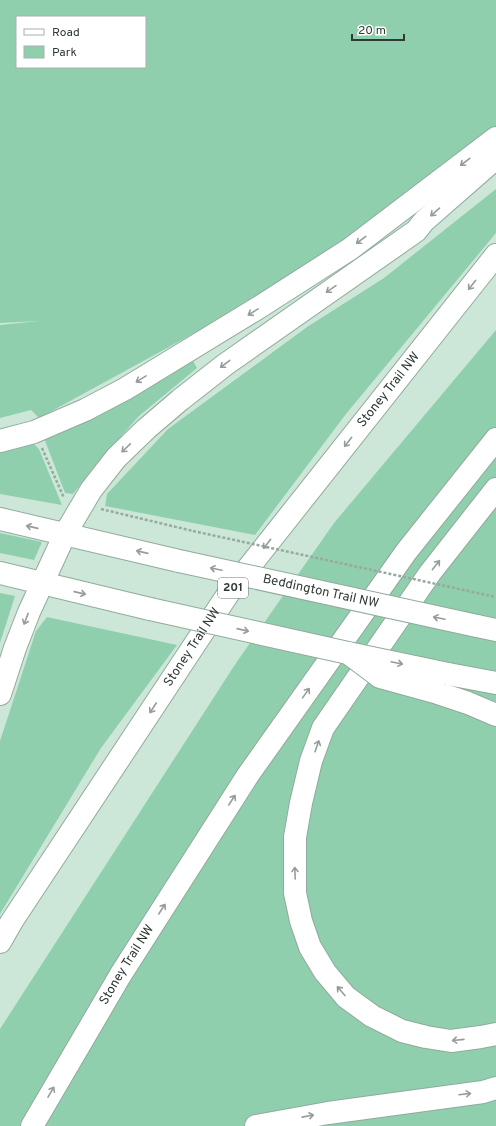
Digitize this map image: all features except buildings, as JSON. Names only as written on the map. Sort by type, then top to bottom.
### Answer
[{"type":"main road","points":[[0,442],[34,432],[85,410],[125,389],[258,308],[350,249],[496,138]]},
{"type":"main road","points":[[0,694],[29,612],[65,534],[91,490],[116,458],[180,400],[226,364],[416,231],[424,221],[496,158]]},
{"type":"main road","name":"Stoney Trail NW","points":[[0,942],[230,591],[496,254]]},
{"type":"main road","name":"Stoney Trail NW","points":[[32,1126],[121,974],[248,775],[406,552],[496,439]]},
{"type":"main road","points":[[496,489],[430,573],[323,728],[311,761],[301,803],[295,837],[294,865],[295,893],[301,921],[310,947],[325,972],[346,997],[372,1016],[402,1031],[426,1038],[451,1041],[496,1034]]},
{"type":"main road","name":"Beddington Trail NW","points":[[0,519],[180,561],[487,628]]},
{"type":"main road","points":[[0,573],[150,609],[496,684]]},
{"type":"main road","points":[[348,653],[380,677],[438,693],[468,703],[496,715]]},
{"type":"main road","points":[[256,1126],[328,1113],[483,1092],[496,1088]]},
{"type":"path","points":[[193,531],[496,597]]},
{"type":"green space","points":[[0,0],[496,0],[496,130],[364,229],[200,330],[39,418],[31,410],[0,418],[0,325],[39,321],[0,323]]},
{"type":"green space","points":[[496,189],[496,233],[346,414],[255,535],[105,506],[107,494],[168,429],[307,327],[384,278]]},
{"type":"green space","points":[[496,330],[496,1126],[0,1126],[0,1029],[236,663],[334,523]]},
{"type":"green space","points":[[193,361],[197,368],[139,416],[93,468],[73,494],[65,493],[44,438],[125,401]]},
{"type":"green space","points":[[33,443],[39,449],[62,505],[0,494],[0,451]]},
{"type":"green space","points":[[0,533],[42,542],[34,560],[0,553]]},
{"type":"green space","points":[[0,593],[15,596],[0,643]]},
{"type":"green space","points":[[47,617],[177,645],[101,748],[0,914],[0,741],[36,631]]}]
